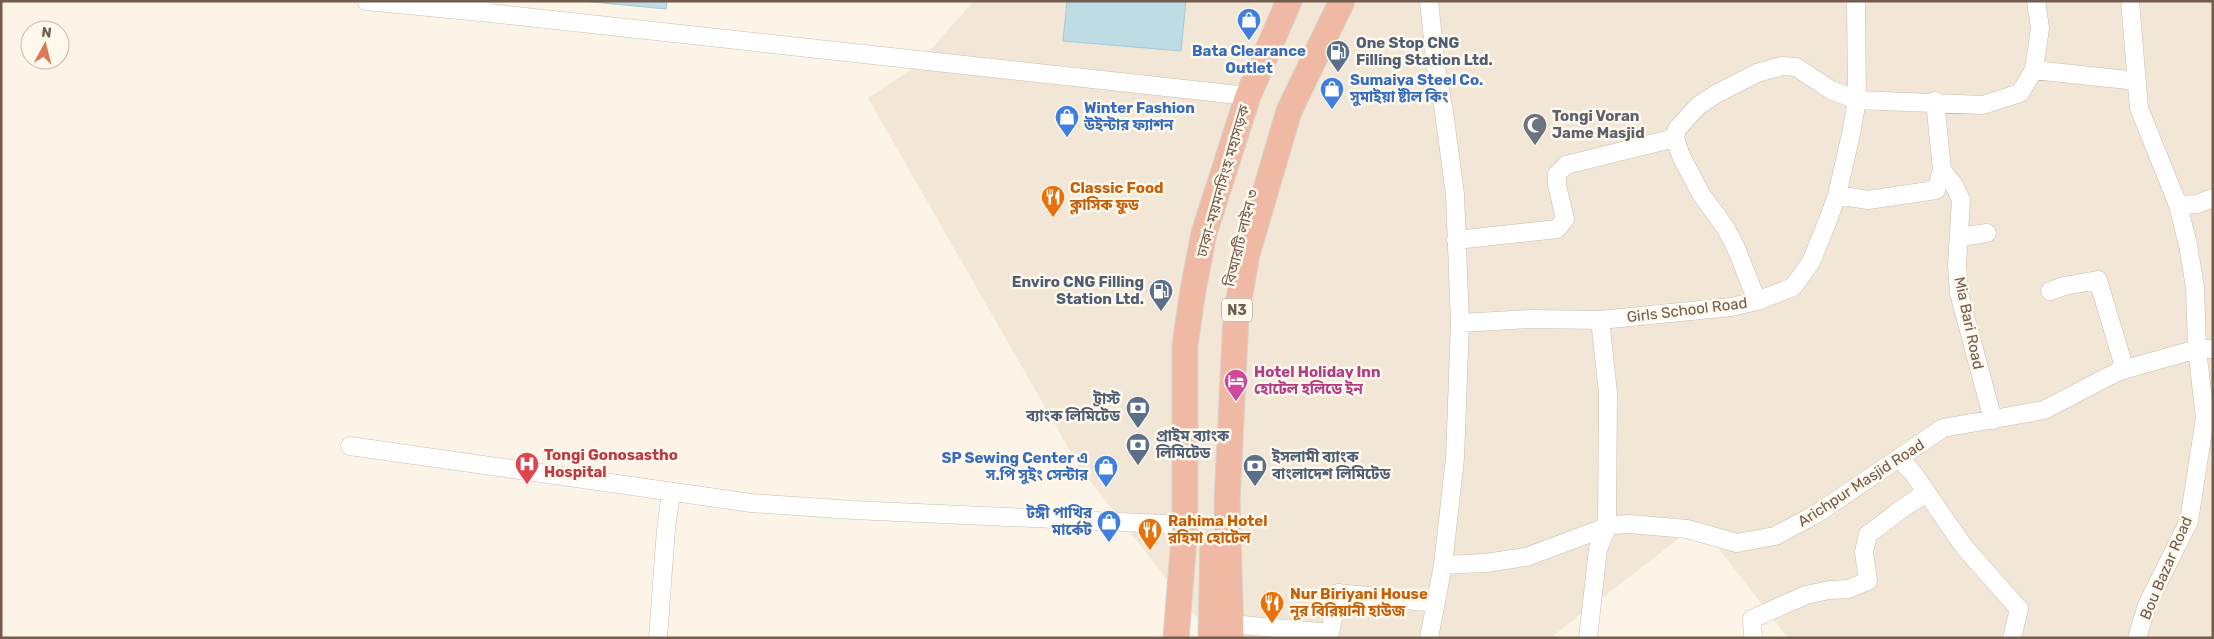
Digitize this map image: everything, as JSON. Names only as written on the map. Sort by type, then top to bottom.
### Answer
[{"type":"highway","name":"ঢাকা-ময়মনসিংহ মহাসড়ক","points":[[1176,638],[1185,524],[1185,345],[1187,327],[1204,233],[1248,96],[1290,1]]},
{"type":"highway","name":"বিআরটি লাইন ৩","points":[[1211,638],[1219,352],[1232,266],[1268,128],[1280,96],[1326,1]]},
{"type":"highway","name":"N3","points":[[1231,631],[1227,502],[1235,324],[1240,286],[1247,254],[1289,111],[1342,1]]},
{"type":"street","points":[[366,1],[480,7],[1248,96]]},
{"type":"street","points":[[1429,1],[1436,68],[1456,194],[1460,323],[1455,458],[1443,565],[1429,638]]},
{"type":"street","name":"Girls School Road","points":[[1460,323],[1532,319],[1600,320],[1731,307],[1757,301],[1793,287],[1811,262],[1837,195],[1856,100],[1856,1]]},
{"type":"street","points":[[1757,301],[1736,248],[1725,227],[1701,194],[1680,156],[1675,138],[1677,129],[1698,106],[1716,94],[1757,73],[1782,66],[1796,67],[1831,90],[1856,100],[1983,105],[2020,93],[2034,70],[2040,28],[2036,1]]},
{"type":"street","name":"Bou Bazar Road","points":[[2130,1],[2139,108],[2178,205],[2188,244],[2205,349],[2205,418],[2189,522],[2147,605],[2137,638]]},
{"type":"street","points":[[2034,70],[2137,81]]},
{"type":"street","points":[[1837,195],[1868,200],[1936,190],[1942,170],[1935,102]]},
{"type":"street","points":[[1456,240],[1557,229],[1565,220],[1557,186],[1557,174],[1566,165],[1675,138]]},
{"type":"street","name":"Mia Bari Road","points":[[1942,170],[1954,185],[1961,200],[1957,265],[1960,293],[1993,420]]},
{"type":"street","points":[[2178,205],[2197,204],[2213,198]]},
{"type":"street","points":[[1960,237],[1988,233]]},
{"type":"street","points":[[2050,292],[2064,286],[2098,280],[2125,370]]},
{"type":"street","points":[[1588,638],[1598,550],[1607,527],[1608,392],[1600,320]]},
{"type":"street","name":"Arichpur Masjid Road","points":[[1443,565],[1486,563],[1526,557],[1607,527],[1630,524],[1687,529],[1737,543],[1775,536],[1818,513],[1943,428],[2044,410],[2125,370],[2205,349]]},
{"type":"street","points":[[350,446],[751,502],[853,510],[1185,524]]},
{"type":"street","points":[[1899,458],[1913,473],[1965,548],[2019,609],[2012,638]]},
{"type":"street","points":[[658,638],[666,528],[671,492]]},
{"type":"street","points":[[1753,638],[1752,619],[1806,596],[1829,590],[1848,589],[1868,581],[1864,552],[1868,534],[1890,520],[1907,504],[1926,494]]},
{"type":"street","points":[[1231,631],[1331,636],[1338,592],[1435,603]]},
{"type":"shaded area","points":[[974,1],[2213,1],[2213,638],[1788,638],[1699,523],[1550,638],[1213,638],[1080,468],[868,98],[915,67]]},
{"type":"water","points":[[582,1],[667,1],[666,9]]},
{"type":"water","points":[[1067,1],[1186,1],[1181,51],[1063,41]]},
{"type":"place","name":"Bata Clearance Outlet","points":[[1249,41]]},
{"type":"place","name":"One Stop CNG Filling Station Ltd.","points":[[1338,73]]},
{"type":"place","name":"Sumaiya Steel Co. সুমাইয়া ষ্টীল কিং","points":[[1332,110]]},
{"type":"place","name":"Winter Fashion উইন্টার ফ্যাশন","points":[[1067,138]]},
{"type":"place","name":"Tongi Voran Jame Masjid","points":[[1535,146]]},
{"type":"place","name":"Classic Food ক্লাসিক ফুড","points":[[1053,218]]},
{"type":"place","name":"Enviro CNG Filling Station Ltd.","points":[[1161,312]]},
{"type":"place","name":"Hotel Holiday Inn হোটেল হলিডে ইন","points":[[1236,402]]},
{"type":"place","name":"ট্রাস্ট ব্যাংক লিমিটেড","points":[[1138,429]]},
{"type":"place","name":"প্রাইম ব্যাংক লিমিটেড","points":[[1138,466]]},
{"type":"place","name":"Tongi Gonosastho Hospital","points":[[527,485]]},
{"type":"place","name":"ইসলামী ব্যাংক বাংলাদেশ লিমিটেড","points":[[1255,487]]},
{"type":"place","name":"SP Sewing Center এ স.পি সুইং সেন্টার","points":[[1106,488]]},
{"type":"place","name":"টঙ্গী পাখির মার্কেট","points":[[1109,543]]},
{"type":"place","name":"Rahima Hotel রহিমা হোটেল","points":[[1150,551]]},
{"type":"place","name":"Nur Biriyani House নূর বিরিয়ানী হাউজ","points":[[1272,624]]}]
